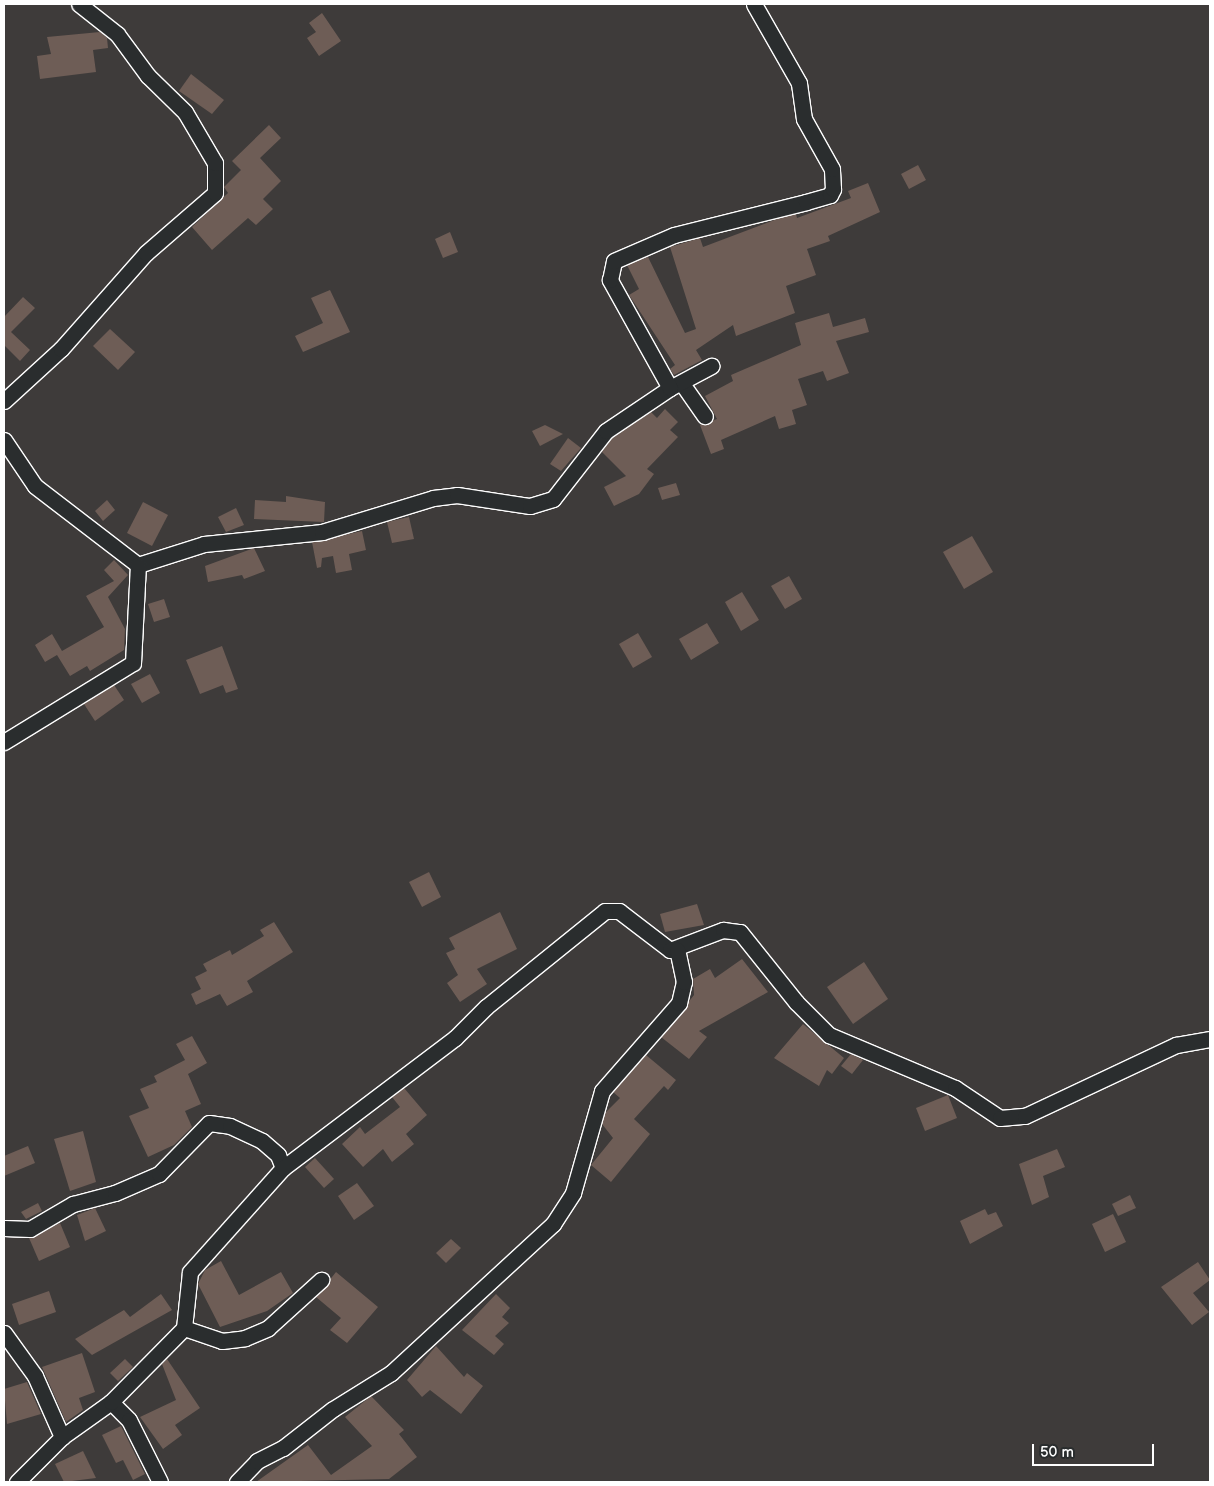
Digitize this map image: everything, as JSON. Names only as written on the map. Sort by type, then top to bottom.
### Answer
[{"type":"street","points":[[4,401],[61,349],[146,253],[215,192],[215,163],[185,112],[148,76],[117,34],[79,4]]},
{"type":"street","points":[[706,416],[677,386],[610,280],[612,264],[674,235],[830,195],[833,189],[832,169],[804,119],[799,83],[754,4]]},
{"type":"street","points":[[138,565],[204,544],[322,532],[433,498],[457,495],[542,504],[560,492],[606,431],[711,366]]},
{"type":"street","points":[[4,440],[36,486],[138,565]]},
{"type":"street","points":[[4,742],[133,663],[138,565]]},
{"type":"street","points":[[17,1482],[62,1436],[111,1402],[184,1328],[190,1272],[283,1168],[455,1038],[486,1007],[604,911],[619,911],[664,949],[677,950],[694,939],[723,930],[740,932],[796,1002],[829,1035],[955,1088],[1000,1118],[1025,1116],[1176,1044],[1210,1039]]},
{"type":"street","points":[[237,1482],[257,1461],[283,1448],[333,1408],[391,1373],[553,1224],[573,1193],[602,1091],[679,1003],[684,982],[677,950]]},
{"type":"street","points":[[4,1228],[30,1229],[73,1204],[115,1193],[159,1174],[209,1122],[230,1126],[262,1141],[278,1155],[283,1168]]},
{"type":"street","points":[[184,1328],[222,1341],[245,1338],[268,1328],[321,1280]]},
{"type":"street","points":[[4,1333],[36,1376],[62,1436]]},
{"type":"street","points":[[111,1402],[129,1420],[160,1482]]},
{"type":"building","points":[[322,13],[341,41],[319,56],[307,38],[316,32],[309,23]]},
{"type":"building","points":[[100,32],[107,38],[108,48],[93,50],[96,72],[40,79],[37,56],[51,54],[47,37]]},
{"type":"building","points":[[191,74],[224,100],[212,114],[179,91]]},
{"type":"building","points":[[269,125],[281,138],[260,158],[281,181],[263,199],[273,209],[256,225],[248,218],[212,250],[192,227],[228,193],[224,187],[241,170],[232,161]]},
{"type":"building","points":[[918,165],[926,180],[909,189],[901,174]]},
{"type":"building","points":[[868,183],[880,212],[828,236],[830,241],[807,249],[816,275],[786,286],[795,313],[736,336],[733,325],[696,350],[702,360],[674,375],[670,369],[675,365],[629,295],[639,289],[627,265],[648,257],[685,333],[696,329],[670,247],[700,238],[703,247],[777,219],[796,214],[797,218],[851,198],[848,191]]},
{"type":"building","points":[[450,232],[458,252],[443,258],[435,239]]},
{"type":"building","points":[[330,290],[350,332],[303,352],[295,336],[323,323],[311,298]]},
{"type":"building","points":[[23,297],[35,308],[11,332],[30,350],[20,361],[4,345],[4,317]]},
{"type":"building","points":[[829,313],[833,327],[865,318],[869,332],[836,341],[849,373],[827,381],[823,371],[798,379],[807,405],[792,410],[796,424],[779,429],[775,416],[721,440],[724,449],[711,454],[700,425],[717,419],[705,396],[733,381],[731,375],[801,345],[795,323]]},
{"type":"building","points":[[110,329],[135,352],[118,370],[93,346]]},
{"type":"building","points":[[665,409],[678,422],[670,430],[678,437],[647,469],[654,474],[639,494],[614,506],[604,487],[626,476],[602,452],[612,438],[651,412],[657,418]]},
{"type":"building","points":[[545,425],[563,434],[540,446],[532,431]]},
{"type":"building","points":[[568,438],[581,448],[561,471],[550,464]]},
{"type":"building","points":[[676,483],[680,495],[662,500],[658,488]]},
{"type":"building","points":[[286,496],[325,502],[324,522],[254,519],[255,500],[286,502]]},
{"type":"building","points":[[107,500],[115,510],[103,521],[95,511]]},
{"type":"building","points":[[143,502],[168,515],[152,546],[127,533]]},
{"type":"building","points":[[236,508],[244,525],[226,532],[218,517]]},
{"type":"building","points":[[409,517],[414,539],[392,543],[387,522]]},
{"type":"building","points":[[362,531],[366,550],[349,554],[352,570],[336,573],[333,556],[322,558],[321,567],[317,568],[312,542]]},
{"type":"building","points":[[972,536],[993,572],[964,589],[943,552]]},
{"type":"building","points":[[254,548],[265,571],[244,579],[242,575],[208,582],[205,566]]},
{"type":"building","points":[[114,560],[128,575],[108,597],[125,629],[124,650],[90,671],[87,666],[70,676],[57,655],[45,662],[35,645],[52,634],[62,651],[104,627],[86,596],[114,581],[104,570]]},
{"type":"building","points":[[789,576],[802,599],[785,609],[771,586]]},
{"type":"building","points":[[742,592],[759,620],[741,631],[725,602]]},
{"type":"building","points":[[164,599],[170,617],[154,622],[148,604]]},
{"type":"building","points":[[707,623],[719,643],[691,660],[679,639]]},
{"type":"building","points":[[638,633],[652,657],[633,668],[619,644]]},
{"type":"building","points":[[222,646],[238,689],[226,693],[223,685],[200,694],[186,660]]},
{"type":"building","points":[[150,674],[160,693],[142,703],[131,684]]},
{"type":"building","points":[[114,685],[124,700],[95,721],[84,704]]},
{"type":"building","points":[[429,872],[441,897],[422,907],[409,882]]},
{"type":"building","points":[[697,904],[704,925],[665,932],[660,914]]},
{"type":"building","points":[[500,912],[517,949],[477,969],[487,984],[460,1002],[447,983],[458,975],[446,953],[455,949],[449,938]]},
{"type":"building","points":[[274,922],[293,952],[247,981],[253,992],[227,1006],[220,994],[196,1005],[191,994],[201,989],[195,977],[207,971],[203,964],[230,950],[232,955],[264,936],[260,930]]},
{"type":"building","points":[[742,959],[768,992],[699,1031],[707,1037],[689,1059],[661,1037],[694,995],[693,979],[710,969],[715,978]]},
{"type":"building","points":[[864,962],[888,999],[853,1024],[827,987]]},
{"type":"building","points":[[803,1024],[844,1058],[832,1074],[827,1070],[819,1086],[774,1058]]},
{"type":"building","points":[[192,1036],[207,1063],[188,1074],[201,1104],[185,1111],[192,1127],[174,1145],[148,1157],[129,1116],[149,1108],[140,1089],[157,1082],[154,1076],[185,1060],[176,1044]]},
{"type":"building","points":[[851,1054],[863,1060],[852,1074],[841,1066]]},
{"type":"building","points":[[646,1055],[676,1080],[668,1090],[664,1086],[634,1119],[650,1134],[611,1182],[591,1165],[613,1138],[602,1124],[605,1113],[620,1098],[613,1092]]},
{"type":"building","points":[[404,1088],[427,1115],[406,1134],[414,1144],[392,1162],[383,1149],[363,1167],[342,1144],[360,1127],[365,1134],[400,1107],[392,1097]]},
{"type":"building","points":[[948,1095],[957,1118],[925,1131],[916,1108]]},
{"type":"building","points":[[83,1131],[96,1182],[70,1191],[54,1139]]},
{"type":"building","points":[[28,1146],[35,1163],[4,1176],[4,1156]]},
{"type":"building","points":[[1057,1149],[1065,1167],[1043,1176],[1049,1197],[1032,1205],[1019,1164]]},
{"type":"building","points":[[315,1158],[334,1179],[324,1188],[305,1167]]},
{"type":"building","points":[[357,1183],[374,1206],[354,1220],[338,1196]]},
{"type":"building","points":[[1130,1195],[1136,1208],[1118,1216],[1112,1204]]},
{"type":"building","points":[[38,1203],[42,1211],[26,1219],[21,1212]]},
{"type":"building","points":[[95,1208],[106,1231],[85,1241],[77,1215]]},
{"type":"building","points":[[985,1209],[988,1215],[996,1212],[1003,1226],[970,1244],[960,1221]]},
{"type":"building","points":[[1113,1214],[1126,1242],[1105,1252],[1092,1224]]},
{"type":"building","points":[[60,1223],[70,1247],[39,1261],[29,1238]]},
{"type":"building","points":[[451,1239],[461,1248],[446,1263],[436,1253]]},
{"type":"building","points":[[221,1261],[239,1295],[281,1272],[293,1293],[267,1311],[220,1327],[198,1284],[205,1270]]},
{"type":"building","points":[[1198,1262],[1210,1280],[1193,1293],[1209,1312],[1192,1325],[1161,1287]]},
{"type":"building","points":[[336,1272],[378,1307],[347,1343],[330,1330],[341,1318],[316,1297]]},
{"type":"building","points":[[49,1291],[56,1312],[19,1325],[12,1304]]},
{"type":"building","points":[[161,1294],[172,1310],[92,1355],[75,1339],[124,1310],[130,1317]]},
{"type":"building","points":[[496,1294],[510,1308],[502,1317],[509,1323],[495,1336],[504,1344],[494,1355],[462,1330]]},
{"type":"building","points":[[436,1346],[464,1377],[467,1373],[483,1386],[461,1414],[430,1390],[422,1397],[407,1380]]},
{"type":"building","points":[[82,1353],[95,1392],[79,1398],[83,1410],[66,1422],[42,1367]]},
{"type":"building","points":[[125,1359],[133,1367],[118,1381],[110,1373]]},
{"type":"building","points":[[167,1359],[200,1408],[175,1425],[182,1435],[163,1449],[140,1417],[176,1400],[162,1364]]},
{"type":"building","points":[[27,1382],[41,1414],[7,1424],[4,1389]]},
{"type":"building","points":[[371,1396],[404,1430],[399,1434],[417,1457],[389,1479],[256,1482],[308,1445],[331,1475],[372,1446],[345,1417]]},
{"type":"building","points":[[121,1426],[145,1474],[133,1480],[123,1460],[116,1463],[102,1435]]},
{"type":"building","points":[[83,1451],[96,1478],[64,1482],[55,1464]]}]
